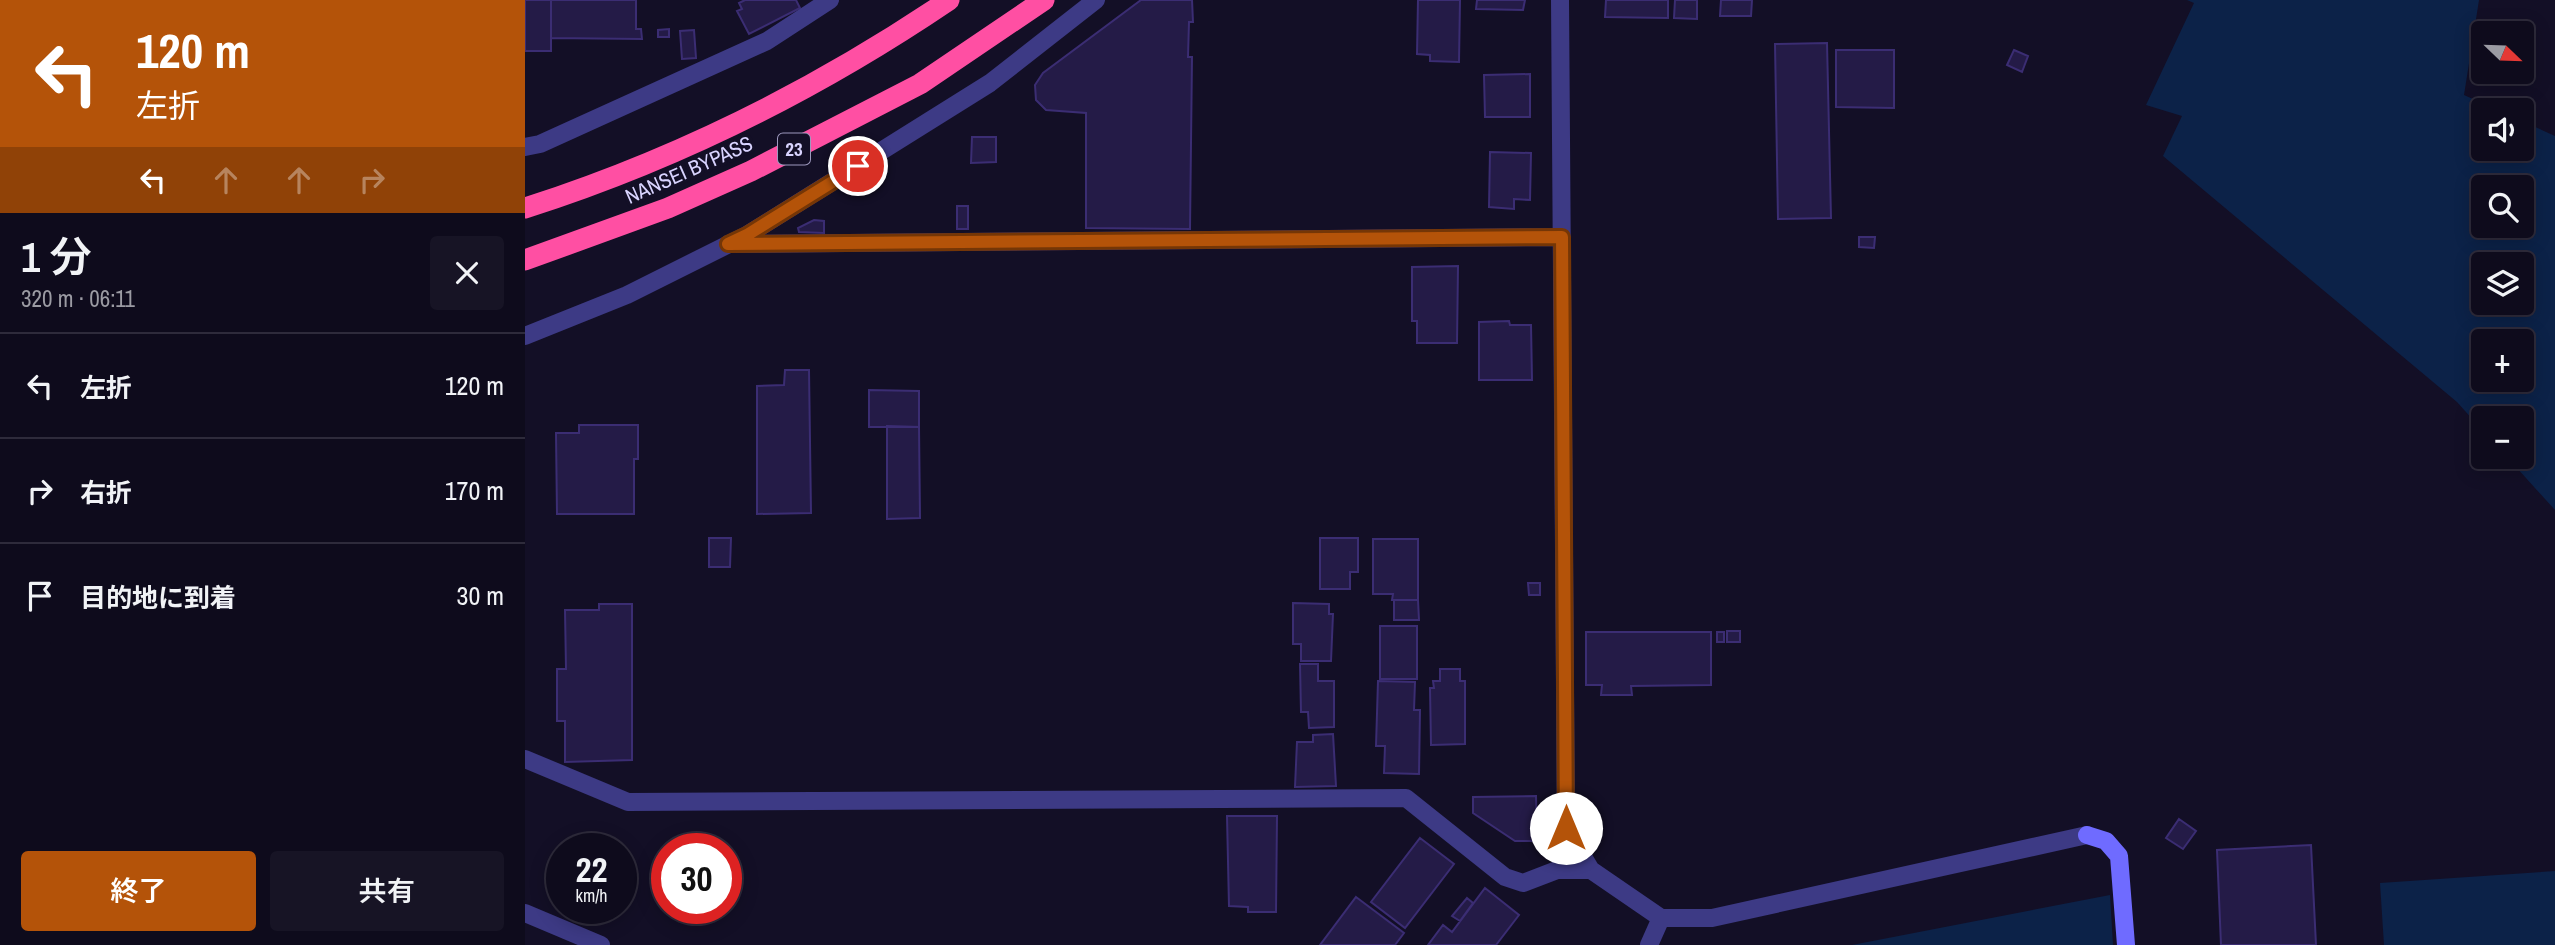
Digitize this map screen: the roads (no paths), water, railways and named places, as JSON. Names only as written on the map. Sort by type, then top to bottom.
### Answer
[{"type":"highway","name":"NANSEI BYPASS","points":[[525,208],[628,171],[800,91],[885,43],[949,0]]},
{"type":"highway","name":"NANSEI BYPASS","points":[[525,260],[668,208],[751,171],[921,84],[1044,0]]},
{"type":"street","points":[[525,147],[540,144],[767,41],[830,0]]},
{"type":"street","points":[[525,336],[627,295],[747,235],[991,83],[1096,0]]},
{"type":"street","points":[[1560,0],[1566,828],[1591,870],[1661,918],[1712,918],[2087,835],[2106,841],[2119,856],[2126,945]]},
{"type":"street","points":[[728,244],[1562,237]]},
{"type":"street","points":[[525,759],[628,802],[1406,798],[1505,877],[1523,883],[1557,870],[1591,870]]},
{"type":"street","points":[[525,914],[601,945]]},
{"type":"street","points":[[1649,945],[1661,918]]},
{"type":"water","points":[[2187,0],[2479,0],[2476,21],[2471,21],[2471,51],[2464,95],[2471,98],[2471,161],[2534,161],[2534,126],[2555,136],[2555,510],[2518,469],[2534,469],[2534,406],[2471,406],[2471,418],[2457,402],[2163,156],[2182,116],[2146,105],[2194,3]]},
{"type":"water","points":[[2555,871],[2555,945],[2384,945],[2380,883]]},
{"type":"water","points":[[2110,895],[2113,945],[1852,945]]}]
